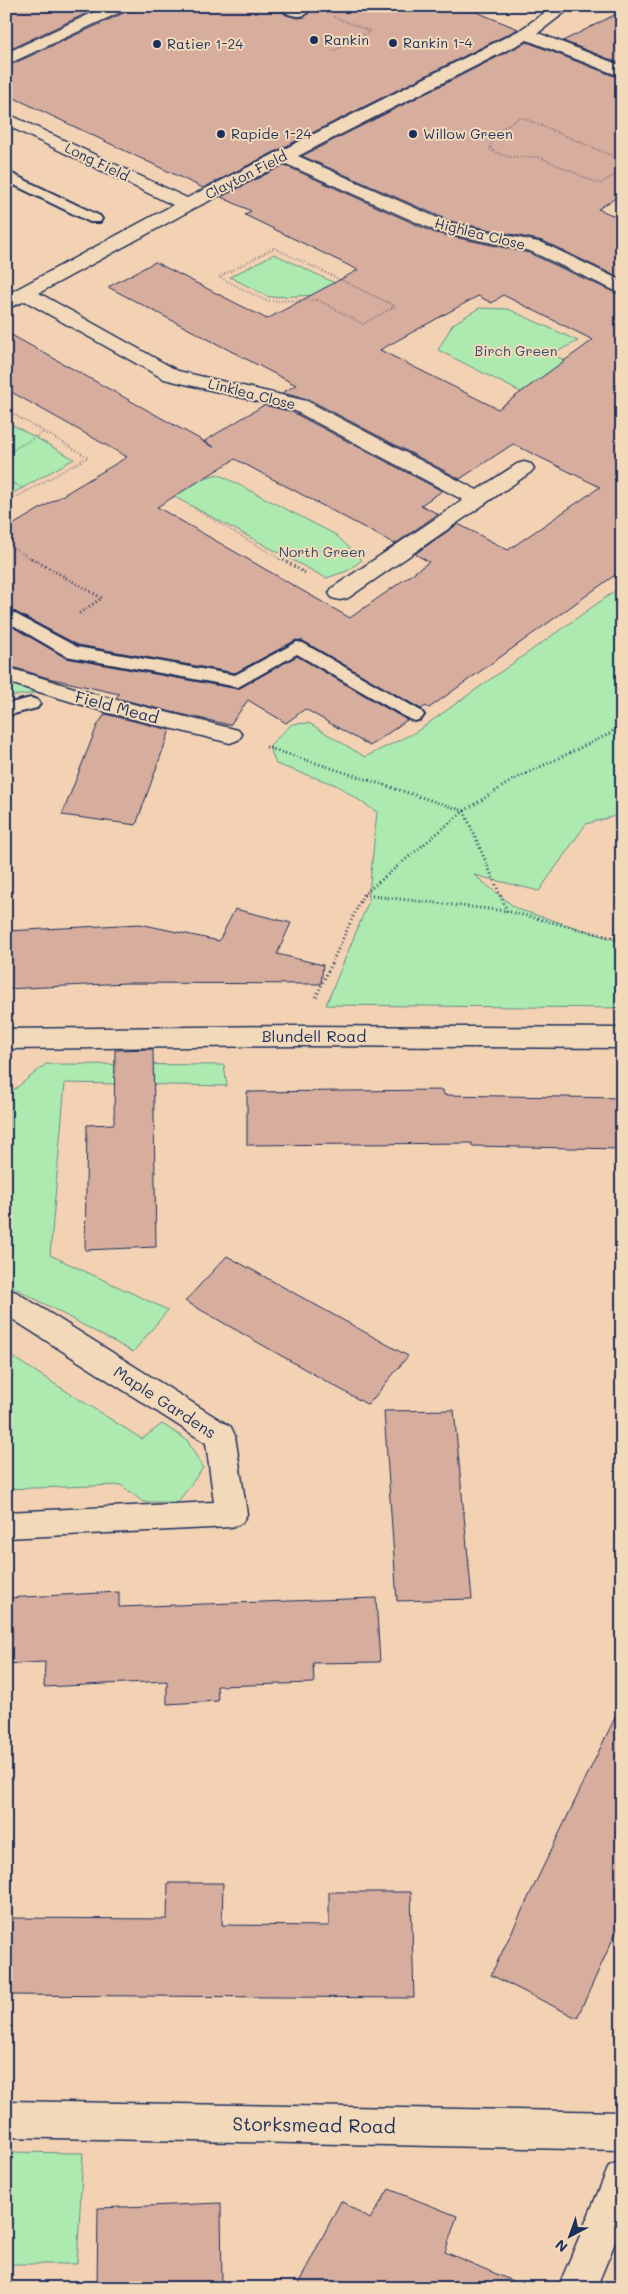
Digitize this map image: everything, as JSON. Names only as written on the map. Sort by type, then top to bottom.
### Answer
[{"type":"street","points":[[6,60],[121,6]]},
{"type":"street","name":"Clayton Field","points":[[6,303],[187,205],[526,34],[565,6]]},
{"type":"street","points":[[526,34],[622,72]]},
{"type":"street","name":"Long Field","points":[[9,122],[187,205]]},
{"type":"street","name":"Highlea Close","points":[[284,156],[443,227],[536,247],[622,288]]},
{"type":"street","name":"Linklea Close","points":[[25,293],[171,375],[300,405],[478,500]]},
{"type":"street","points":[[340,593],[524,468]]},
{"type":"street","name":"Field Mead","points":[[6,674],[38,686],[143,715],[230,735]]},
{"type":"street","name":"Blundell Road","points":[[6,1039],[298,1036],[622,1038]]},
{"type":"street","name":"Maple Gardens","points":[[6,1300],[220,1436],[231,1514],[6,1525]]},
{"type":"street","name":"Storksmead Road","points":[[6,2118],[622,2131]]},
{"type":"street","points":[[576,2288],[622,2179]]},
{"type":"lane","points":[[6,176],[95,219]]},
{"type":"lane","points":[[6,614],[72,652],[238,681],[296,646],[415,715]]},
{"type":"lane","points":[[6,710],[31,704]]},
{"type":"path","points":[[328,15],[370,31],[335,50]]},
{"type":"path","points":[[622,160],[521,117],[494,133],[490,150],[508,157],[539,157],[600,184],[622,170]]},
{"type":"path","points":[[274,248],[395,306],[363,324],[318,300],[266,301],[219,277],[274,248]]},
{"type":"path","points":[[6,410],[88,457],[6,503]]},
{"type":"path","points":[[6,454],[44,432]]},
{"type":"path","points":[[6,479],[28,492]]},
{"type":"path","points":[[195,509],[340,593]]},
{"type":"path","points":[[298,1036],[364,895],[464,811],[513,780],[609,734],[622,724]]},
{"type":"path","points":[[230,735],[464,811],[508,911]]},
{"type":"path","points":[[364,895],[508,911],[622,940]]},
{"type":"green space","points":[[274,254],[383,306],[321,295],[269,297],[230,277]]},
{"type":"green space","name":"Birch Green","points":[[479,308],[508,309],[578,341],[552,354],[581,369],[562,413],[438,350],[453,324]]},
{"type":"green space","points":[[6,421],[74,459],[6,497]]},
{"type":"green space","name":"North Green","points":[[218,474],[336,535],[362,560],[347,571],[326,578],[171,495],[182,484]]},
{"type":"green space","points":[[622,586],[622,814],[586,824],[539,891],[474,875],[517,909],[622,942],[622,1008],[326,1005],[368,903],[377,812],[336,785],[276,764],[269,746],[292,724],[309,723],[365,757],[416,732]]},
{"type":"green space","points":[[6,680],[35,693],[6,697]]},
{"type":"green space","points":[[46,1064],[224,1065],[227,1086],[65,1083],[50,1255],[168,1310],[133,1352],[6,1283],[10,1093]]},
{"type":"green space","points":[[6,1353],[142,1439],[162,1424],[187,1440],[203,1468],[178,1502],[143,1502],[121,1485],[6,1489]]},
{"type":"green space","points":[[6,2152],[83,2153],[77,2264],[6,2264]]},
{"type":"building","points":[[6,6],[102,6],[6,51]]},
{"type":"building","points":[[131,6],[276,6],[286,15],[298,18],[305,17],[309,13],[303,6],[462,6],[518,29],[203,188],[6,94],[6,67],[128,11]]},
{"type":"building","points":[[622,11],[622,64],[563,41]]},
{"type":"building","points":[[527,42],[622,79],[622,194],[598,209],[622,219],[622,279],[543,241],[450,221],[302,156]]},
{"type":"building","points":[[284,165],[435,233],[529,253],[622,296],[622,570],[429,708],[426,706],[421,709],[303,641],[296,640],[235,673],[78,645],[6,607],[6,529],[127,457],[6,389],[6,332],[204,441],[264,405],[292,412],[442,491],[421,505],[438,514],[395,544],[235,459],[157,507],[350,618],[429,562],[415,554],[458,524],[508,550],[600,487],[513,444],[460,479],[308,399],[282,393],[296,385],[108,287],[155,262],[267,319],[358,270],[245,215],[251,211],[221,197]],"holes":[[[503,295],[593,340],[498,409],[380,350],[478,296],[492,303]]]},
{"type":"building","points":[[6,623],[66,658],[238,689],[297,656],[407,720],[370,746],[305,709],[286,723],[248,700],[230,725],[176,713],[116,698],[119,694],[48,678],[6,665]]},
{"type":"building","points":[[105,714],[170,730],[136,825],[62,815],[97,726]]},
{"type":"building","points":[[235,909],[291,923],[277,954],[323,965],[321,984],[126,983],[6,989],[6,931],[140,924],[219,941]]},
{"type":"building","points":[[153,1049],[156,1247],[85,1250],[87,1125],[114,1124],[115,1050]]},
{"type":"building","points":[[443,1090],[444,1095],[622,1098],[622,1149],[472,1146],[472,1143],[247,1145],[247,1092]]},
{"type":"building","points":[[227,1256],[408,1356],[368,1405],[185,1301]]},
{"type":"building","points":[[454,1410],[472,1599],[397,1601],[384,1411]]},
{"type":"building","points":[[119,1592],[119,1607],[376,1598],[380,1662],[313,1663],[314,1683],[217,1686],[218,1701],[167,1704],[167,1681],[44,1687],[45,1662],[6,1664],[6,1598]]},
{"type":"building","points":[[622,1703],[622,1919],[577,2018],[491,1975]]},
{"type":"building","points":[[168,1883],[223,1883],[222,1925],[329,1926],[329,1892],[411,1892],[414,1998],[6,1995],[6,1918],[167,1919]]},
{"type":"building","points":[[389,2189],[457,2216],[445,2252],[529,2288],[296,2288],[341,2201],[370,2219]]},
{"type":"building","points":[[221,2203],[222,2288],[97,2288],[98,2208]]},
{"type":"place","name":"Rankin","points":[[314,40]]},
{"type":"place","name":"Rankin 1-4","points":[[393,43]]},
{"type":"place","name":"Ratier 1-24","points":[[157,44]]},
{"type":"place","name":"Rapide 1-24","points":[[221,134]]},
{"type":"place","name":"Willow Green","points":[[413,134]]}]
